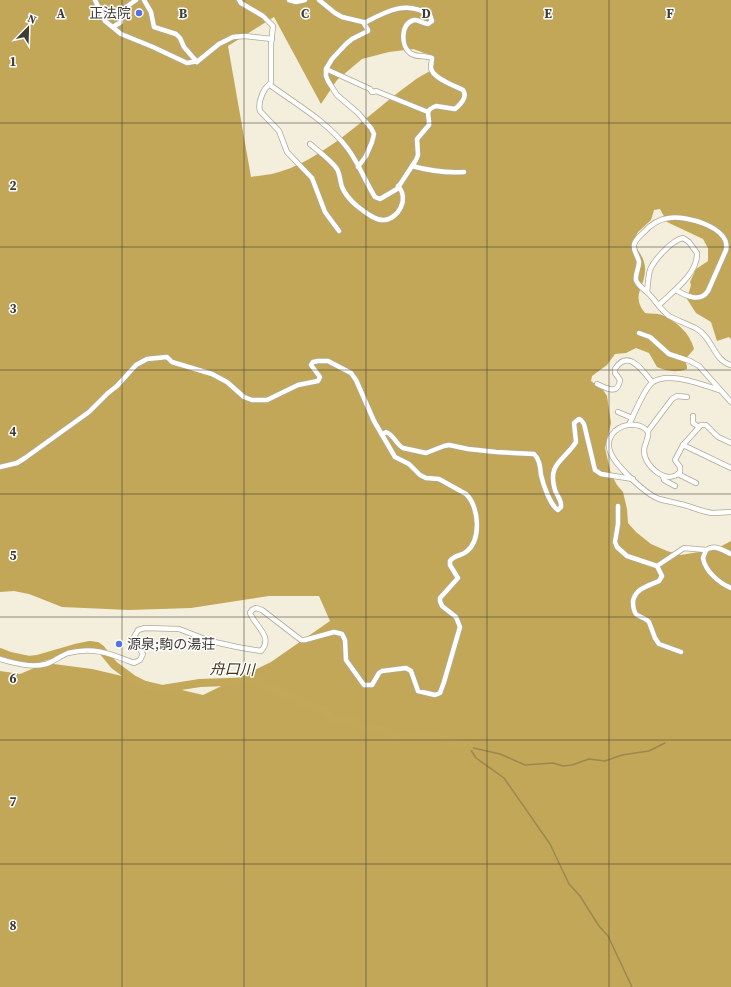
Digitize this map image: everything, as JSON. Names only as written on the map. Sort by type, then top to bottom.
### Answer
[{"type":"street","points":[[95,0],[103,18],[128,38],[153,47],[180,61],[191,64],[203,59],[219,44],[234,37],[245,36],[272,39]]},
{"type":"street","points":[[129,6],[136,0]]},
{"type":"street","points":[[144,0],[150,12],[154,27],[176,34],[180,38],[184,47],[197,62]]},
{"type":"street","points":[[239,0],[241,3],[256,11],[272,23],[273,30],[270,85],[263,91],[259,108],[260,111],[279,131],[287,152],[312,178],[325,212],[338,231]]},
{"type":"street","points":[[289,0],[296,2],[305,0]]},
{"type":"street","points":[[320,0],[338,15],[350,19],[360,20],[364,23],[368,31],[352,39],[346,44],[332,59],[326,69],[328,81],[337,95],[358,113],[373,131],[374,136],[372,142],[363,162],[358,167]]},
{"type":"street","points":[[270,85],[324,123],[353,156],[369,188],[377,198],[380,199],[388,195],[398,186],[418,156],[417,140],[429,125],[428,112],[432,107],[436,106],[455,109],[465,98],[465,93],[463,90],[443,80],[435,74],[432,70],[432,58],[428,56],[414,55],[406,48],[403,38],[406,28],[413,20],[428,24],[432,21],[430,15],[416,8],[399,7],[364,23]]},
{"type":"street","points":[[113,27],[121,22]]},
{"type":"street","points":[[326,69],[370,89],[372,92],[376,91],[428,112]]},
{"type":"street","points":[[310,144],[337,169],[342,187],[348,196],[356,204],[379,220],[391,218],[402,208],[404,200],[402,190],[398,186]]},
{"type":"street","points":[[412,166],[430,172],[464,172]]},
{"type":"street","points":[[676,290],[693,297],[698,298],[704,296],[708,291],[724,253],[726,244],[723,238],[714,228],[709,225],[671,217],[654,223],[638,238],[634,244],[634,250],[639,262],[636,279],[640,286],[669,316],[702,332],[707,337],[720,359],[724,363],[731,365]]},
{"type":"street","points":[[647,292],[648,278],[652,266],[672,243],[683,238],[693,247],[697,253],[697,256],[692,269],[676,290],[659,306]]},
{"type":"street","points":[[639,333],[650,338],[669,354],[690,361],[699,366],[731,402]]},
{"type":"street","points":[[0,467],[19,462],[89,412],[108,392],[117,386],[136,364],[147,359],[165,356],[172,362],[212,374],[227,382],[244,397],[261,401],[272,399],[298,385],[318,381],[320,377],[311,366],[312,363],[318,361],[331,362],[354,376],[374,420],[394,457],[409,464],[420,476],[439,479],[466,494],[471,500],[475,511],[477,526],[476,536],[472,545],[466,552],[450,560],[450,565],[458,578],[440,598],[442,606],[456,617],[460,627],[444,682],[440,693],[437,695],[418,691],[411,671],[406,668],[382,671],[379,673],[372,685],[364,685],[346,660],[346,640],[342,634],[334,632],[300,640],[262,610],[256,608],[250,613],[265,637],[265,642],[260,651],[237,648],[210,641],[179,630],[144,628],[138,630],[134,637],[143,654],[140,660],[134,663],[106,652],[94,651],[67,654],[46,664],[37,666],[0,659]]},
{"type":"street","points":[[597,384],[615,390],[620,384],[620,380],[615,373],[615,369],[619,364],[628,361],[635,362],[652,382]]},
{"type":"street","points":[[629,425],[648,388],[652,382],[659,379],[674,378],[694,382],[719,390]]},
{"type":"street","points":[[675,486],[664,480],[663,476],[651,465],[644,454],[644,448],[648,437],[648,431],[672,399],[677,396],[687,397]]},
{"type":"street","points":[[618,412],[632,418]]},
{"type":"street","points":[[693,416],[694,423],[699,427]]},
{"type":"street","points":[[382,435],[386,432],[390,434],[400,447],[426,453],[449,445],[496,452],[534,454],[539,462],[544,482],[552,502],[558,510],[562,503],[556,494],[552,474],[556,464],[576,442],[574,423],[579,419],[582,420],[584,424],[595,470],[600,474],[633,479]]},
{"type":"street","points":[[648,431],[647,429],[638,425],[629,425],[618,428],[611,437],[608,446],[615,460],[633,479],[658,498],[708,512],[731,512]]},
{"type":"street","points":[[663,476],[672,477],[680,472],[680,467],[675,460],[683,445],[701,425],[706,425],[718,437],[731,442]]},
{"type":"street","points":[[683,445],[731,468]]},
{"type":"street","points":[[678,474],[696,483]]},
{"type":"street","points":[[618,506],[618,524],[615,542],[617,547],[627,556],[657,566],[662,576],[661,580],[642,588],[637,592],[633,602],[634,611],[638,616],[650,622],[655,638],[659,644],[681,652]]},
{"type":"street","points":[[657,566],[684,548],[706,550],[715,547],[731,554]]},
{"type":"street","points":[[706,550],[703,560],[707,567],[720,582],[731,588]]},
{"type":"shaded area","points":[[0,0],[731,0],[731,339],[729,337],[717,341],[711,322],[696,313],[687,299],[691,285],[690,282],[696,269],[708,261],[708,248],[703,239],[667,222],[660,209],[654,210],[651,220],[638,232],[632,243],[642,256],[645,267],[644,277],[639,292],[639,301],[645,313],[662,315],[673,321],[686,333],[694,349],[685,361],[687,369],[679,371],[664,370],[657,367],[649,353],[636,348],[626,353],[615,354],[607,365],[592,376],[591,381],[603,390],[607,396],[611,423],[605,448],[611,474],[623,492],[627,509],[628,523],[636,532],[651,544],[681,555],[716,549],[731,541],[731,987],[0,987],[0,671],[20,674],[46,663],[92,669],[203,695],[271,662],[330,621],[319,596],[269,596],[191,608],[129,610],[62,607],[29,594],[14,591],[0,592]],"holes":[[[274,17],[321,104],[337,80],[362,59],[389,52],[413,49],[427,54],[434,69],[414,81],[345,135],[309,159],[291,168],[272,174],[251,177],[228,46]]]},
{"type":"waterway","name":"舟口川","points":[[0,652],[29,660],[75,648],[90,645],[97,646],[114,665],[133,679],[145,685],[162,689],[200,683],[256,681],[306,704],[325,710],[330,717],[335,720],[350,720],[366,728],[374,728],[398,735],[441,738],[469,747]]},
{"type":"waterway","points":[[469,747],[500,754],[525,765],[553,763],[563,766],[572,765],[589,759],[605,761],[622,755],[649,751],[665,743]]},
{"type":"waterway","points":[[469,747],[476,758],[504,778],[550,844],[569,884],[580,896],[599,926],[608,936],[632,987]]},
{"type":"place","name":"正法院","points":[[139,13]]},
{"type":"place","name":"源泉;駒の湯荘","points":[[119,644]]}]
